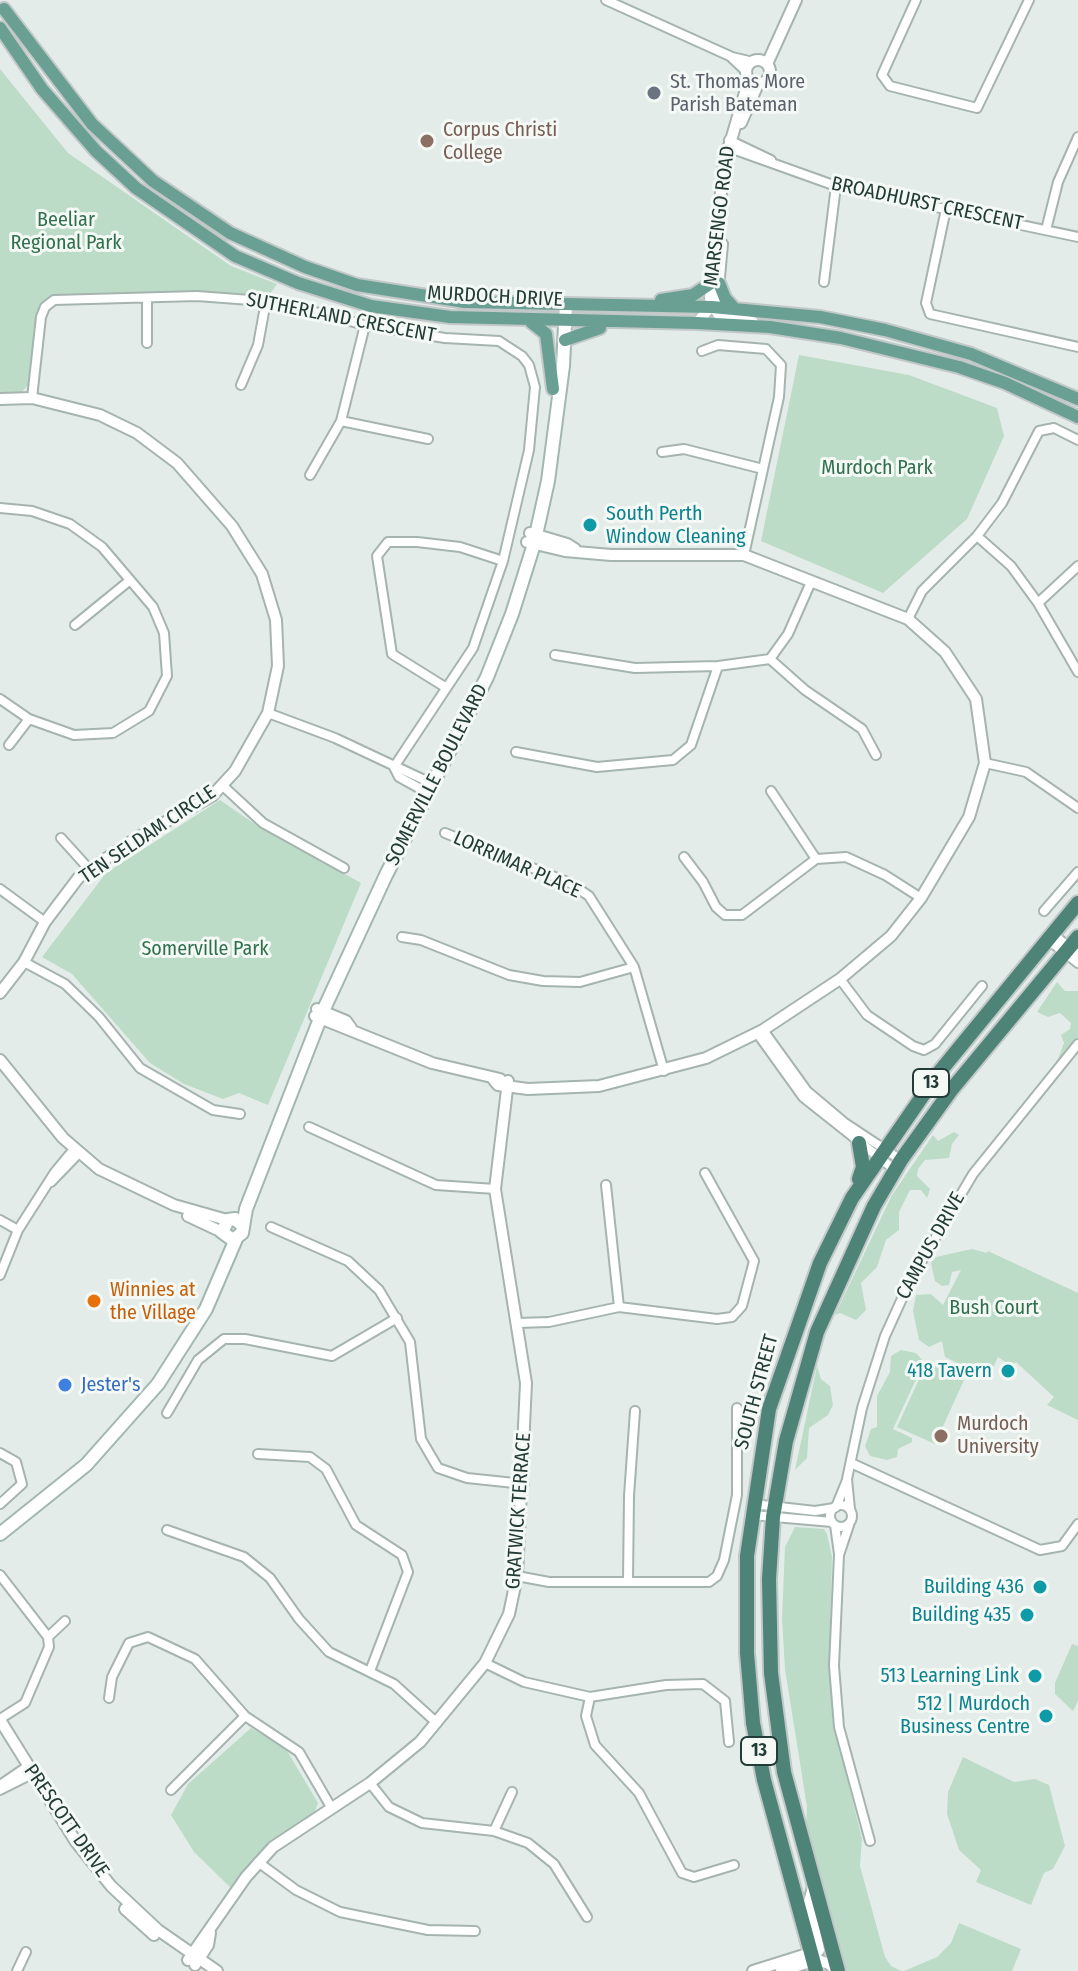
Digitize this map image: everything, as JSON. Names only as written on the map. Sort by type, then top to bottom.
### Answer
[{"type":"highway","name":"SOUTH STREET","points":[[809,1962],[808,1941],[770,1807],[753,1723],[747,1653],[752,1509],[766,1424],[782,1367],[820,1263],[852,1198],[937,1075],[1078,903]]},
{"type":"highway","name":"SOUTH STREET","points":[[838,1971],[784,1772],[775,1709],[769,1637],[774,1512],[786,1441],[817,1332],[856,1240],[898,1165],[952,1089],[1073,948]]},
{"type":"highway","points":[[852,1198],[863,1167],[859,1143]]},
{"type":"main road","name":"MURDOCH DRIVE","points":[[3,8],[92,124],[122,154],[170,193],[230,233],[305,267],[357,285],[465,302],[712,307],[820,317],[907,335],[984,359],[1078,399]]},
{"type":"main road","name":"MURDOCH DRIVE","points":[[0,28],[42,89],[110,164],[179,221],[235,256],[298,283],[371,306],[450,317],[770,327],[916,354],[1005,383],[1078,417]]},
{"type":"main road","points":[[634,305],[693,295],[715,283],[734,308]]},
{"type":"main road","name":"SOMERVILLE BOULEVARD","points":[[532,538],[562,305]]},
{"type":"main road","points":[[525,320],[537,324],[546,334],[553,389]]},
{"type":"main road","name":"SOMERVILLE BOULEVARD","points":[[0,1534],[86,1465],[152,1393],[206,1309],[228,1230],[380,872],[428,787],[502,625],[532,538],[553,448],[565,340],[561,321]]},
{"type":"main road","points":[[565,340],[586,330],[663,322]]},
{"type":"main road","name":"SOMERVILLE BOULEVARD","points":[[228,1230],[243,1226],[319,1014]]},
{"type":"main road","name":"SOMERVILLE BOULEVARD","points":[[0,1527],[72,1472],[147,1389],[203,1299],[217,1271],[228,1230]]},
{"type":"street","points":[[606,0],[732,57],[761,62]]},
{"type":"street","name":"MARSENGO ROAD","points":[[761,62],[789,0]]},
{"type":"street","name":"MARSENGO ROAD","points":[[697,323],[717,299],[715,283],[731,145],[751,79],[796,0]]},
{"type":"street","points":[[916,0],[882,75],[890,86],[965,108],[977,108],[1029,0]]},
{"type":"street","points":[[732,57],[751,79]]},
{"type":"street","name":"MARSENGO ROAD","points":[[751,79],[770,75],[761,62]]},
{"type":"street","points":[[1046,230],[1058,182],[1078,137]]},
{"type":"street","name":"BROADHURST CRESCENT","points":[[731,145],[836,186],[1078,237]]},
{"type":"street","points":[[824,282],[836,186]]},
{"type":"street","points":[[946,209],[926,303],[930,314],[1078,347]]},
{"type":"street","points":[[147,298],[147,343]]},
{"type":"street","name":"SUTHERLAND CRESCENT","points":[[32,398],[41,317],[54,300],[147,298],[266,301],[365,325],[445,338],[499,341],[511,347],[529,365],[535,387],[529,450],[503,561],[473,648],[394,767]]},
{"type":"street","points":[[241,385],[258,345],[266,301]]},
{"type":"street","name":"MARSENGO ROAD","points":[[712,307],[727,318],[770,327]]},
{"type":"street","points":[[310,475],[341,421],[365,325]]},
{"type":"street","points":[[702,351],[718,345],[757,347],[770,351],[779,360],[779,397],[744,555]]},
{"type":"street","name":"TEN SELDAM CIRCLE","points":[[0,399],[32,398],[75,407],[137,433],[177,463],[232,526],[262,574],[276,620],[278,666],[268,713],[245,756],[222,785],[186,812],[135,839],[89,869],[45,922],[24,962],[0,993]]},
{"type":"street","points":[[341,421],[428,439]]},
{"type":"street","points":[[908,619],[922,591],[977,536],[1002,503],[1039,431],[1054,428],[1078,440]]},
{"type":"street","points":[[662,452],[684,449],[763,469]]},
{"type":"street","points":[[0,508],[32,511],[70,524],[102,547],[153,607],[164,633],[167,676],[149,711],[113,733],[74,735],[29,719],[0,699]]},
{"type":"street","points":[[977,536],[1011,566],[1038,603],[1078,672]]},
{"type":"street","points":[[319,1014],[346,1021],[351,1028],[432,1063],[511,1084],[599,1086],[664,1071],[706,1058],[760,1032],[840,979],[891,936],[921,898],[969,817],[985,763],[976,699],[945,652],[908,619],[744,555],[611,555],[532,538]]},
{"type":"street","points":[[445,687],[392,654],[377,556],[388,542],[417,542],[460,547],[503,561]]},
{"type":"street","points":[[1038,603],[1078,566]]},
{"type":"street","points":[[75,625],[129,581]]},
{"type":"street","points":[[555,655],[635,668],[718,666],[770,659],[788,634],[811,582]]},
{"type":"street","points":[[770,659],[805,690],[862,729],[876,755]]},
{"type":"street","points":[[516,752],[597,767],[673,760],[691,745],[718,666]]},
{"type":"street","points":[[268,713],[335,738],[394,767],[399,777],[428,787]]},
{"type":"street","points":[[9,745],[29,719]]},
{"type":"street","points":[[985,763],[1026,772],[1078,808]]},
{"type":"street","points":[[222,785],[263,823],[344,868]]},
{"type":"street","points":[[771,791],[816,859]]},
{"type":"street","name":"LORRIMAR PLACE","points":[[445,833],[570,883],[589,896],[634,967],[664,1071]]},
{"type":"street","points":[[61,838],[89,869]]},
{"type":"street","points":[[684,857],[703,882],[716,907],[725,915],[742,915],[816,859],[846,857],[885,875],[921,898]]},
{"type":"street","points":[[1044,911],[1078,872]]},
{"type":"street","points":[[0,889],[45,922]]},
{"type":"street","points":[[1050,936],[1073,948],[1078,963]]},
{"type":"street","points":[[402,937],[421,940],[509,975],[543,981],[580,982],[634,967]]},
{"type":"street","points":[[24,962],[65,984],[99,1017],[140,1068],[213,1110],[240,1114]]},
{"type":"street","points":[[840,979],[867,1015],[924,1050],[935,1044],[982,986]]},
{"type":"street","points":[[760,1032],[807,1091],[898,1165]]},
{"type":"street","points":[[760,1032],[803,1097],[859,1143],[881,1153]]},
{"type":"street","name":"CAMPUS DRIVE","points":[[870,1841],[839,1727],[834,1666],[839,1555],[833,1524],[835,1508],[847,1479],[854,1437],[875,1363],[925,1251],[982,1161],[1078,1044]]},
{"type":"street","points":[[0,1060],[74,1153]]},
{"type":"street","points":[[0,1069],[43,1125],[119,1187],[228,1230]]},
{"type":"street","name":"GRATWICK TERRACE","points":[[196,1962],[234,1892],[258,1862],[291,1832],[370,1783],[404,1756],[437,1723],[485,1663],[509,1614],[517,1576],[524,1484],[526,1383],[495,1189],[511,1084]]},
{"type":"street","points":[[309,1127],[436,1185],[495,1189]]},
{"type":"street","points":[[0,1275],[18,1230],[74,1153]]},
{"type":"street","points":[[517,1323],[549,1322],[619,1307],[724,1319],[732,1317],[742,1306],[754,1261],[705,1173]]},
{"type":"street","points":[[606,1185],[614,1230],[619,1307]]},
{"type":"street","points":[[0,1220],[18,1230]]},
{"type":"street","points":[[271,1227],[348,1261],[379,1290],[410,1342],[421,1439],[438,1468],[467,1478],[524,1484]]},
{"type":"street","points":[[167,1413],[198,1360],[224,1339],[245,1339],[332,1356],[397,1318]]},
{"type":"street","points":[[517,1576],[549,1582],[709,1582],[717,1576],[724,1560],[737,1495],[737,1408]]},
{"type":"street","points":[[628,1581],[629,1496],[635,1411]]},
{"type":"street","points":[[0,1453],[16,1462],[22,1484],[0,1504]]},
{"type":"street","points":[[258,1454],[310,1457],[326,1469],[356,1525],[402,1555],[408,1572],[370,1671]]},
{"type":"street","points":[[851,1463],[1040,1550],[1055,1550],[1069,1541],[1078,1524]]},
{"type":"street","name":"CAMPUS DRIVE","points":[[839,1555],[853,1515],[847,1479]]},
{"type":"street","points":[[752,1509],[849,1525]]},
{"type":"street","points":[[774,1512],[850,1509]]},
{"type":"street","points":[[167,1530],[244,1557],[270,1578],[299,1619],[329,1652],[394,1684],[437,1723]]},
{"type":"street","points":[[0,1575],[48,1637],[47,1655],[29,1697],[19,1708],[0,1720]]},
{"type":"street","points":[[48,1637],[65,1621]]},
{"type":"street","points":[[109,1698],[112,1677],[129,1643],[148,1637],[195,1659],[245,1716],[299,1752],[331,1807]]},
{"type":"street","points":[[485,1663],[524,1682],[590,1697],[666,1685],[703,1684],[725,1701],[729,1742]]},
{"type":"street","points":[[590,1697],[586,1716],[595,1745],[639,1793],[682,1873],[694,1877],[734,1865]]},
{"type":"street","points":[[171,1790],[245,1716]]},
{"type":"street","name":"PRESCOTT DRIVE","points":[[0,1720],[27,1772]]},
{"type":"street","name":"PRESCOTT DRIVE","points":[[0,1732],[71,1846],[106,1890],[139,1923],[196,1962],[217,1971]]},
{"type":"street","points":[[0,1787],[27,1772]]},
{"type":"street","points":[[370,1783],[389,1807],[422,1823],[494,1831],[517,1838],[547,1857],[587,1917]]},
{"type":"street","points":[[494,1831],[512,1792]]},
{"type":"street","points":[[258,1862],[296,1890],[340,1912],[428,1930],[475,1931]]},
{"type":"street","points":[[781,1971],[809,1962],[819,1943],[809,1902],[814,1885]]},
{"type":"street","points":[[17,1971],[26,1952]]},
{"type":"street","points":[[753,1971],[809,1962],[838,1971]]},
{"type":"green space","name":"Beeliar Regional Park","points":[[0,69],[68,153],[231,266],[277,284],[268,297],[201,291],[46,299],[38,310],[29,384],[20,394],[0,394]]},
{"type":"green space","name":"Murdoch Park","points":[[799,355],[909,375],[997,408],[1004,436],[967,519],[883,593],[761,541]]},
{"type":"green space","name":"Somerville Park","points":[[220,800],[252,822],[361,883],[268,1105],[239,1093],[223,1099],[184,1084],[150,1063],[72,974],[42,957],[106,873]]},
{"type":"green space","points":[[1057,982],[1065,991],[1078,991],[1078,1037],[1056,1064],[1064,1043],[1061,1035],[1070,1029],[1071,1023],[1060,1013],[1048,1017],[1037,1012]]},
{"type":"green space","points":[[954,1132],[959,1135],[952,1144],[949,1158],[925,1160],[918,1169],[917,1176],[930,1189],[927,1198],[921,1190],[910,1190],[899,1212],[899,1230],[886,1240],[877,1267],[861,1283],[866,1310],[856,1320],[840,1313],[835,1315],[892,1195],[933,1135],[938,1141]]},
{"type":"green space","name":"Bush Court","points":[[972,1249],[988,1251],[1078,1293],[1078,1420],[1047,1405],[1054,1397],[1016,1362],[1011,1366],[998,1357],[988,1378],[945,1357],[942,1341],[929,1347],[919,1340],[913,1311],[916,1295],[931,1294],[943,1305],[961,1270],[952,1272],[949,1285],[942,1286],[935,1281],[931,1263],[936,1257]]},
{"type":"green space","points":[[901,1350],[916,1353],[924,1362],[893,1429],[912,1438],[912,1442],[898,1449],[897,1457],[887,1460],[870,1456],[865,1446],[871,1429],[877,1427],[877,1396],[890,1372],[891,1356]]},
{"type":"green space","points":[[927,1362],[964,1380],[935,1444],[897,1427]]},
{"type":"green space","points":[[817,1366],[821,1379],[830,1386],[833,1405],[828,1415],[809,1428],[807,1458],[795,1470]]},
{"type":"green space","points":[[795,1527],[824,1529],[827,1534],[832,1557],[829,1669],[835,1729],[862,1839],[860,1866],[885,1957],[891,1966],[901,1971],[847,1971],[806,1829],[807,1807],[785,1669],[782,1619],[785,1547]]},
{"type":"green space","points":[[1072,1644],[1078,1646],[1078,1701],[1073,1711],[1055,1694],[1055,1683]]},
{"type":"green space","points":[[251,1728],[286,1749],[318,1803],[315,1811],[258,1854],[231,1888],[194,1852],[171,1815],[188,1784]]},
{"type":"green space","points":[[963,1757],[1014,1782],[1035,1779],[1049,1785],[1065,1846],[1053,1869],[1044,1873],[1031,1905],[976,1882],[981,1870],[959,1850],[947,1814],[948,1792]]},
{"type":"green space","points":[[959,1923],[1021,1949],[1012,1971],[904,1971],[937,1957],[951,1943]]},
{"type":"place","name":"St. Thomas More Parish Bateman","points":[[654,93]]},
{"type":"place","name":"Corpus Christi College","points":[[427,141]]},
{"type":"place","name":"South Perth Window Cleaning","points":[[590,525]]},
{"type":"place","name":"Winnies at the Village","points":[[94,1301]]},
{"type":"place","name":"418 Tavern","points":[[1008,1371]]},
{"type":"place","name":"Jester's","points":[[65,1385]]},
{"type":"place","name":"Murdoch University","points":[[941,1436]]},
{"type":"place","name":"Building 436","points":[[1040,1587]]},
{"type":"place","name":"Building 435","points":[[1027,1615]]},
{"type":"place","name":"513 Learning Link","points":[[1035,1676]]},
{"type":"place","name":"512 | Murdoch Business Centre","points":[[1046,1716]]}]
